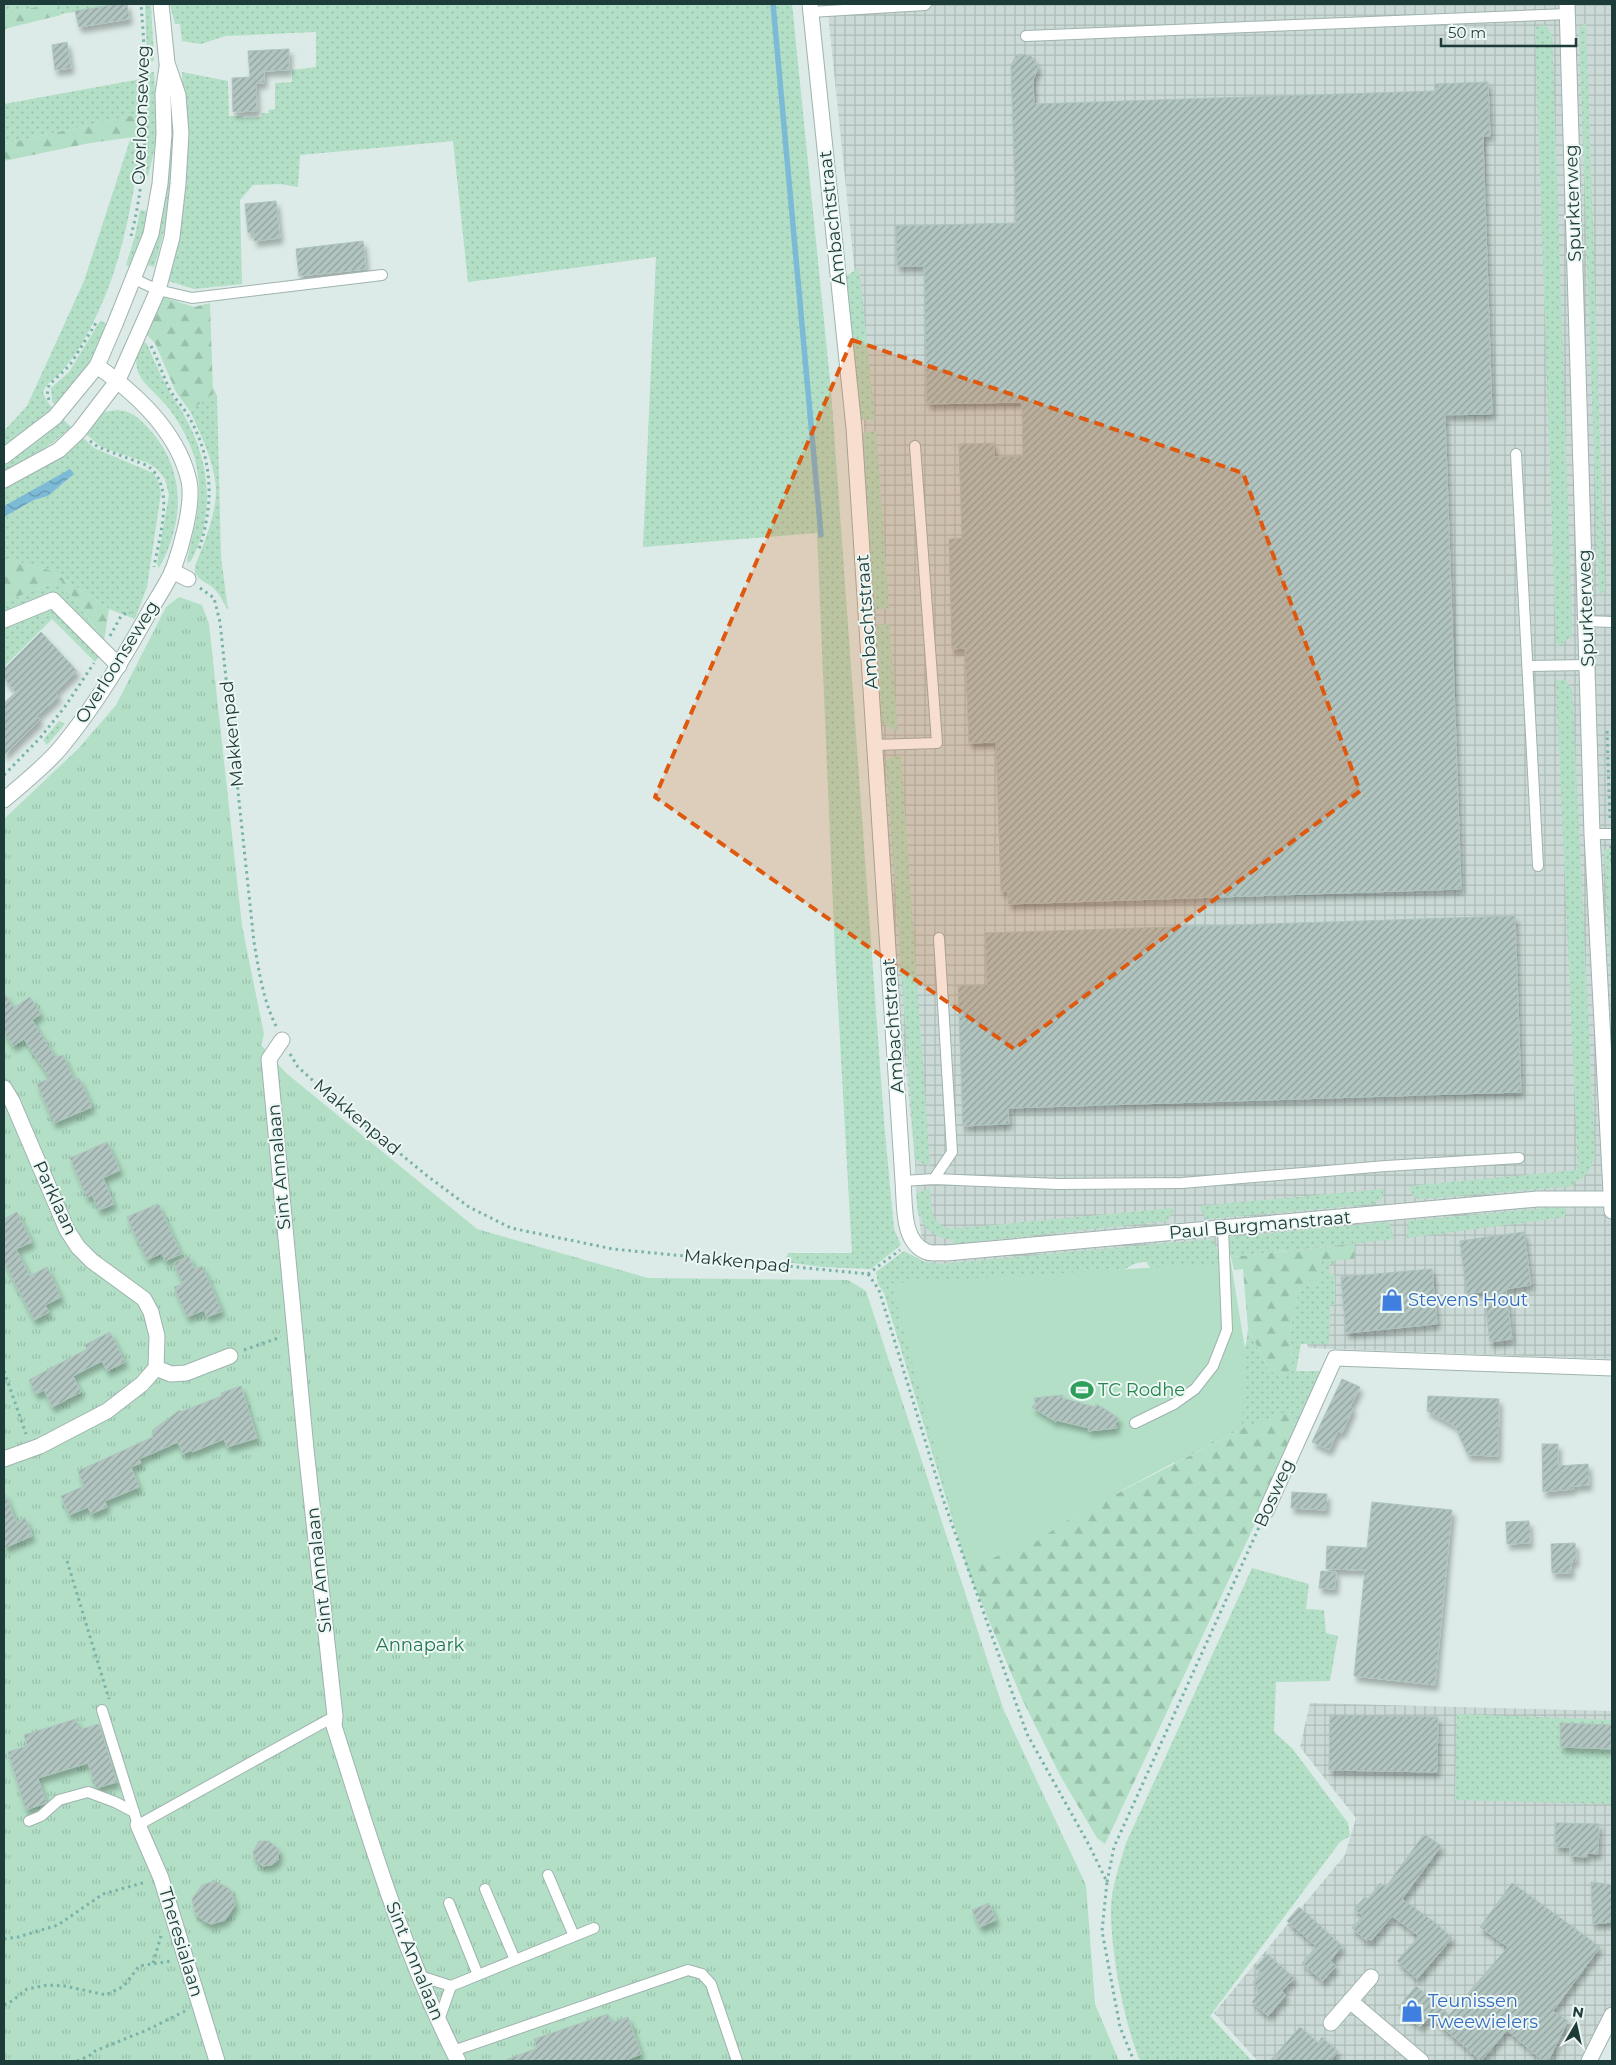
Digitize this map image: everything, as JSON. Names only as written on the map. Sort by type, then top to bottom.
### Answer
[{"type":"street","name":"Overloonseweg","points":[[4,800],[61,748],[97,700],[119,666],[172,571],[188,520],[189,483],[179,450],[156,418],[118,380],[97,366],[151,234],[160,184],[164,135],[163,94],[167,63],[161,4]]},
{"type":"street","name":"Ambachtstraat","points":[[810,8],[854,428],[903,1181],[907,1227],[913,1240]]},
{"type":"street","name":"Spurkterweg","points":[[1568,9],[1592,834],[1612,1203]]},
{"type":"street","name":"Overloonseweg","points":[[118,380],[158,290],[172,237],[181,133],[178,95],[167,63]]},
{"type":"street","points":[[4,456],[59,412],[97,366]]},
{"type":"street","points":[[4,480],[59,450],[79,431],[118,380]]},
{"type":"street","points":[[172,571],[188,579]]},
{"type":"street","points":[[4,620],[54,600],[102,651],[119,666]]},
{"type":"street","name":"Sint Annalaan","points":[[282,1040],[269,1058],[295,1334],[335,1716],[334,1726],[384,1882],[420,1976],[455,2056]]},
{"type":"street","name":"Parklaan","points":[[4,1088],[12,1101],[67,1230],[78,1248],[92,1261],[144,1298],[151,1312],[157,1336],[156,1368]]},
{"type":"street","name":"Paul Burgmanstraat","points":[[913,1240],[927,1252],[946,1253],[1537,1199],[1612,1203]]},
{"type":"street","points":[[4,1459],[31,1449],[107,1411],[142,1384],[156,1368],[172,1374],[186,1373],[230,1356]]},
{"type":"street","name":"Bosweg","points":[[1266,1511],[1334,1358],[1612,1368]]},
{"type":"street","name":"Theresialaan","points":[[136,1819],[161,1878],[217,2061]]},
{"type":"street","points":[[1331,2023],[1371,1977]]},
{"type":"street","points":[[1350,2001],[1421,2061]]},
{"type":"street","points":[[1589,2061],[1612,2016]]},
{"type":"lane","points":[[810,8],[926,4]]},
{"type":"lane","points":[[1026,36],[1568,9]]},
{"type":"lane","points":[[134,279],[158,290],[192,298],[382,275]]},
{"type":"lane","points":[[875,745],[937,743],[915,446]]},
{"type":"lane","points":[[1516,454],[1538,866]]},
{"type":"lane","points":[[1586,622],[1612,622]]},
{"type":"lane","points":[[1528,666],[1587,664]]},
{"type":"lane","points":[[1592,834],[1612,834]]},
{"type":"lane","points":[[934,1179],[952,1152],[939,938]]},
{"type":"lane","points":[[903,1181],[934,1179],[1058,1184],[1182,1183],[1386,1166],[1519,1158]]},
{"type":"lane","points":[[1135,1423],[1174,1404],[1195,1389],[1213,1366],[1227,1330],[1223,1228]]},
{"type":"lane","points":[[102,1710],[136,1819]]},
{"type":"lane","points":[[136,1819],[335,1716]]},
{"type":"lane","points":[[29,1820],[41,1816],[59,1800],[88,1792],[114,1802],[136,1819]]},
{"type":"lane","points":[[548,1875],[574,1936]]},
{"type":"lane","points":[[485,1889],[516,1960]]},
{"type":"lane","points":[[449,1904],[478,1975]]},
{"type":"lane","points":[[420,1976],[450,1986],[594,1928]]},
{"type":"lane","points":[[455,2056],[688,1970],[702,1974],[711,1984],[737,2061]]},
{"type":"lane","points":[[439,2020],[450,1986]]},
{"type":"path","name":"Overloonseweg","points":[[128,244],[143,167],[145,86],[141,4]]},
{"type":"path","points":[[59,412],[50,403],[47,395],[49,385],[70,365],[100,316]]},
{"type":"path","name":"Overloonseweg","points":[[79,431],[98,447],[153,470],[160,479],[165,496],[154,573],[164,585]]},
{"type":"path","name":"Makkenpad","points":[[188,579],[214,598],[220,622],[240,822],[259,972],[268,1011],[282,1040],[298,1066],[378,1135],[469,1207],[511,1228],[613,1249],[868,1274]]},
{"type":"path","points":[[4,775],[40,738],[64,708],[102,651],[121,616],[128,612],[144,622]]},
{"type":"path","points":[[913,1240],[868,1274],[879,1290],[943,1499],[1027,1734],[1090,1844],[1106,1882]]},
{"type":"path","points":[[230,1356],[277,1338],[295,1334]]},
{"type":"path","points":[[4,1371],[31,1449]]},
{"type":"path","name":"Bosweg","points":[[1134,2061],[1120,2027],[1102,1931],[1106,1882],[1114,1848],[1266,1511]]},
{"type":"path","points":[[67,1561],[112,1708],[102,1710]]},
{"type":"path","points":[[4,1939],[58,1926],[103,1894],[161,1878]]},
{"type":"path","points":[[4,2005],[27,1989],[48,1986],[65,1986],[106,1995],[124,1986],[139,1966],[153,1964]]},
{"type":"path","points":[[77,2061],[95,2051],[147,2030],[199,2003]]},
{"type":"highlighted area","points":[[852,340],[1243,473],[1360,791],[1014,1049],[655,797]]},
{"type":"shaded area","points":[[827,4],[1612,4],[1612,1359],[1308,1348],[1287,1250],[930,1280],[923,1251],[916,1193],[915,1160],[890,914],[857,294]]},
{"type":"shaded area","points":[[1310,1703],[1612,1711],[1612,2030],[1596,2061],[1258,2061],[1214,2013],[1345,1855],[1356,1818],[1300,1747]]},
{"type":"green space","points":[[4,4],[50,4],[4,14]]},
{"type":"green space","points":[[50,4],[59,4],[61,15],[4,29],[4,14]]},
{"type":"green space","points":[[59,4],[124,4],[61,14]]},
{"type":"green space","points":[[145,4],[151,4],[154,61],[147,62]]},
{"type":"green space","points":[[170,4],[792,4],[831,390],[884,1121],[894,1229],[901,1245],[871,1269],[823,1267],[785,1262],[788,1253],[852,1253],[835,952],[817,533],[643,547],[656,257],[468,282],[453,141],[300,155],[298,187],[280,184],[253,185],[240,200],[242,284],[194,289],[165,280],[185,124],[182,72],[228,81],[229,116],[243,116],[243,118],[262,117],[262,113],[269,113],[268,110],[275,109],[275,83],[292,82],[292,70],[316,67],[316,32],[225,36],[201,44],[182,41],[180,24],[175,24]]},
{"type":"green space","points":[[1586,23],[1605,590],[1599,595],[1579,28]]},
{"type":"green space","points":[[1545,25],[1552,35],[1572,627],[1571,637],[1556,647],[1535,27]]},
{"type":"green space","points":[[154,72],[158,135],[148,176],[146,175],[148,73]]},
{"type":"green space","points":[[141,79],[139,114],[4,144],[4,104]]},
{"type":"green space","points":[[168,91],[173,91],[174,136],[172,180],[165,224],[154,267],[147,265]]},
{"type":"green space","points":[[139,114],[141,136],[90,143],[4,161],[4,144]]},
{"type":"green space","points":[[141,136],[134,188],[123,240],[116,265],[97,314],[75,354],[43,392],[46,400],[54,410],[4,449],[4,431],[27,406],[84,281],[131,137]]},
{"type":"green space","points":[[140,210],[146,211],[148,220],[132,268],[126,265],[135,236]]},
{"type":"green space","points":[[859,268],[875,420],[860,420],[846,276]]},
{"type":"green space","points":[[160,296],[194,307],[210,303],[213,394],[190,411],[176,392],[155,343],[145,333]]},
{"type":"green space","points":[[100,321],[108,324],[88,365],[57,407],[52,401],[51,388],[69,372]]},
{"type":"green space","points":[[141,339],[147,344],[167,387],[193,432],[200,450],[204,469],[207,506],[204,525],[191,561],[187,563],[197,515],[199,494],[196,463],[189,443],[169,408],[140,376],[136,361]]},
{"type":"green space","points":[[213,387],[217,396],[221,557],[228,610],[216,591],[195,573],[195,566],[212,517],[216,488],[210,458],[190,411],[213,394]]},
{"type":"green space","points":[[117,410],[135,416],[149,429],[161,444],[170,461],[175,478],[178,496],[174,532],[159,568],[157,564],[169,495],[165,479],[157,469],[148,463],[101,447],[84,432],[104,412]]},
{"type":"green space","points":[[62,418],[71,427],[47,446],[4,473],[4,461]]},
{"type":"green space","points":[[876,431],[889,608],[875,610],[862,433]]},
{"type":"green space","points":[[79,434],[94,448],[153,473],[158,481],[161,493],[147,587],[135,619],[109,609],[52,571],[4,558],[4,517],[34,500],[48,496],[74,474],[32,491],[4,506],[4,486]]},
{"type":"green space","points":[[4,558],[52,571],[109,609],[104,641],[61,580],[4,602]]},
{"type":"green space","points":[[61,580],[104,641],[57,594],[4,615],[4,602]]},
{"type":"green space","name":"Annapark","points":[[179,597],[202,605],[209,624],[242,926],[264,1034],[261,1045],[286,1073],[477,1229],[648,1278],[848,1280],[866,1291],[1004,1711],[1086,1885],[1095,2004],[1119,2061],[4,2061],[4,819],[79,748],[116,705],[166,607]]},
{"type":"green space","points":[[46,609],[53,609],[99,656],[95,662],[52,619],[4,667],[4,625]]},
{"type":"green space","points":[[889,624],[898,732],[882,723],[877,625]]},
{"type":"green space","points":[[1556,680],[1565,680],[1572,689],[1595,1158],[1593,1158],[1587,1173],[1574,1182],[1573,1186],[1419,1199],[1413,1196],[1409,1186],[1578,1170]]},
{"type":"green space","points":[[59,721],[65,724],[47,745],[43,740]]},
{"type":"green space","points":[[891,757],[901,757],[930,1167],[915,1159],[886,761]]},
{"type":"green space","points":[[1612,849],[1612,999],[1604,850]]},
{"type":"green space","points":[[930,1188],[932,1214],[938,1223],[950,1229],[1175,1208],[1167,1221],[954,1244],[954,1240],[942,1237],[928,1230],[920,1214],[918,1214],[916,1194]]},
{"type":"green space","points":[[1384,1189],[1382,1198],[1373,1204],[1206,1219],[1199,1206]]},
{"type":"green space","points":[[1566,1208],[1565,1217],[1407,1238],[1408,1221]]},
{"type":"green space","points":[[1389,1222],[1394,1239],[1231,1257],[1228,1240],[1230,1237]]},
{"type":"green space","points":[[1213,1239],[1219,1256],[1220,1273],[1199,1349],[1146,1261],[1134,1264],[1056,1308],[950,1481],[980,1566],[968,1571],[884,1293],[878,1284],[876,1272],[904,1251],[925,1262],[941,1264]]},
{"type":"green space","points":[[1355,1244],[1354,1259],[1322,1261],[1320,1284],[1300,1285],[1289,1335],[1293,1356],[1291,1376],[1270,1372],[1248,1328],[1243,1269],[1234,1270],[1231,1257]]},
{"type":"green space","points":[[1334,1260],[1335,1264],[1330,1264],[1329,1273],[1335,1275],[1335,1305],[1330,1305],[1329,1344],[1301,1344],[1296,1371],[1322,1371],[1296,1428],[1288,1412],[1243,1428],[1175,1463],[1164,1443],[1108,1475],[1118,1493],[1087,1510],[1063,1476],[1232,1382],[1246,1344],[1248,1328],[1270,1372],[1293,1356],[1289,1335],[1300,1285],[1321,1261]]},
{"type":"green space","name":"TC Rodhe","points":[[1231,1263],[1246,1355],[1242,1426],[1074,1516],[1047,1534],[1045,1531],[1042,1533],[1044,1536],[1011,1560],[1005,1552],[968,1571],[891,1283]]},
{"type":"green space","points":[[1288,1411],[1296,1428],[1292,1445],[1105,1844],[1097,1838],[1061,1777],[1023,1701],[968,1571],[1243,1428]]},
{"type":"green space","points":[[1252,1568],[1309,1584],[1306,1609],[1324,1610],[1326,1633],[1338,1636],[1330,1681],[1276,1682],[1274,1732],[1292,1748],[1348,1823],[1350,1836],[1340,1842],[1210,2016],[1252,2061],[1140,2061],[1119,1986],[1111,1924],[1111,1907],[1115,1883],[1126,1843]]},
{"type":"green space","points":[[1457,1714],[1612,1720],[1612,1804],[1455,1800]]},
{"type":"water","points":[[70,469],[74,474],[48,496],[34,500],[4,517],[4,506]]},
{"type":"building","points":[[127,4],[129,19],[79,27],[75,11]]},
{"type":"building","points":[[67,42],[71,68],[55,70],[52,45]]},
{"type":"building","points":[[289,49],[289,70],[264,71],[264,83],[256,83],[257,111],[233,112],[232,78],[250,77],[248,51]]},
{"type":"building","points":[[1021,54],[1031,56],[1038,66],[1033,80],[1034,104],[1435,91],[1435,84],[1488,82],[1490,136],[1483,136],[1492,414],[1445,415],[1461,889],[1008,904],[1008,891],[1001,891],[996,742],[969,743],[965,648],[952,649],[949,539],[962,538],[959,444],[994,443],[994,457],[1023,456],[1022,402],[927,404],[924,266],[897,266],[896,226],[1016,223],[1011,65],[1016,56]]},
{"type":"building","points":[[276,201],[280,238],[254,241],[254,232],[248,233],[245,204]]},
{"type":"building","points":[[363,241],[366,269],[299,276],[296,249]]},
{"type":"building","points":[[41,632],[77,671],[55,692],[59,696],[37,716],[40,720],[4,755],[4,703],[16,692],[4,679],[4,669]]},
{"type":"building","points":[[1515,916],[1521,1092],[1008,1108],[1009,1124],[963,1126],[958,985],[987,985],[985,933]]},
{"type":"building","points":[[4,993],[14,1008],[30,997],[41,1014],[32,1020],[56,1058],[63,1055],[74,1080],[79,1078],[92,1107],[54,1123],[37,1084],[50,1078],[24,1039],[13,1046],[4,1032]]},
{"type":"building","points":[[107,1142],[120,1170],[103,1178],[114,1204],[99,1210],[92,1195],[87,1198],[70,1158]]},
{"type":"building","points":[[158,1204],[181,1254],[165,1261],[162,1253],[147,1260],[127,1217]]},
{"type":"building","points":[[17,1212],[32,1242],[16,1249],[30,1276],[47,1267],[61,1297],[45,1305],[49,1312],[34,1320],[4,1262],[4,1219]]},
{"type":"building","points":[[1524,1232],[1531,1285],[1506,1289],[1512,1339],[1490,1342],[1484,1291],[1467,1294],[1460,1241]]},
{"type":"building","points":[[189,1256],[194,1269],[202,1266],[222,1311],[207,1317],[204,1310],[187,1317],[174,1287],[183,1284],[174,1263]]},
{"type":"building","points":[[1432,1269],[1437,1324],[1346,1333],[1341,1277]]},
{"type":"building","points":[[110,1332],[125,1362],[107,1371],[102,1361],[73,1376],[81,1392],[52,1407],[44,1390],[36,1394],[29,1380],[87,1349],[85,1345]]},
{"type":"building","points":[[1342,1379],[1360,1387],[1350,1407],[1353,1409],[1342,1433],[1338,1431],[1329,1450],[1312,1442]]},
{"type":"building","points":[[241,1386],[257,1438],[227,1447],[224,1439],[183,1454],[178,1442],[139,1459],[141,1463],[131,1467],[139,1487],[105,1501],[107,1507],[91,1514],[88,1507],[69,1515],[61,1496],[84,1486],[78,1471],[153,1437],[154,1429],[180,1410],[181,1412],[222,1396],[221,1393]]},
{"type":"building","points":[[1063,1395],[1062,1398],[1095,1407],[1096,1404],[1108,1411],[1119,1419],[1115,1424],[1117,1428],[1088,1431],[1089,1428],[1056,1420],[1056,1422],[1032,1407],[1036,1404],[1034,1398]]},
{"type":"building","points":[[1428,1396],[1499,1399],[1498,1456],[1468,1455],[1455,1426],[1427,1411]]},
{"type":"building","points":[[1542,1444],[1558,1444],[1558,1466],[1588,1464],[1589,1485],[1573,1486],[1573,1489],[1543,1492]]},
{"type":"building","points":[[4,1492],[16,1522],[25,1518],[32,1536],[4,1548]]},
{"type":"building","points":[[1292,1492],[1327,1494],[1326,1510],[1291,1508]]},
{"type":"building","points":[[1372,1502],[1452,1510],[1435,1685],[1354,1676],[1365,1570],[1326,1569],[1327,1546],[1367,1548]]},
{"type":"building","points":[[1529,1521],[1530,1543],[1507,1544],[1506,1522]]},
{"type":"building","points":[[1575,1543],[1576,1561],[1571,1562],[1571,1573],[1552,1573],[1551,1544]]},
{"type":"building","points":[[1321,1571],[1336,1572],[1335,1589],[1319,1588]]},
{"type":"building","points":[[1330,1715],[1438,1717],[1437,1772],[1329,1770]]},
{"type":"building","points":[[76,1719],[79,1730],[99,1724],[117,1782],[96,1788],[88,1763],[38,1778],[46,1803],[26,1810],[8,1752],[27,1746],[24,1735]]},
{"type":"building","points":[[1560,1723],[1612,1725],[1612,1749],[1561,1747]]},
{"type":"building","points":[[1556,1823],[1599,1824],[1598,1854],[1587,1853],[1587,1857],[1570,1856],[1570,1847],[1555,1847]]},
{"type":"building","points":[[1424,1834],[1441,1846],[1402,1899],[1434,1922],[1452,1938],[1417,1979],[1397,1961],[1419,1936],[1392,1916],[1371,1941],[1369,1939],[1367,1941],[1352,1928],[1363,1916],[1354,1909],[1365,1897],[1368,1899],[1380,1883],[1386,1887]]},
{"type":"building","points":[[259,1841],[269,1841],[279,1850],[278,1860],[271,1865],[262,1866],[254,1858],[253,1852]]},
{"type":"building","points":[[215,1881],[230,1889],[235,1905],[225,1920],[211,1924],[202,1920],[195,1912],[192,1899],[202,1885]]},
{"type":"building","points":[[1591,1882],[1612,1885],[1612,1922],[1593,1924]]},
{"type":"building","points":[[1512,1883],[1600,1947],[1553,2011],[1568,2021],[1548,2061],[1543,2061],[1507,2030],[1481,2061],[1430,2016],[1420,2027],[1398,2008],[1416,1986],[1449,2015],[1508,1947],[1480,1927]]},
{"type":"building","points":[[989,1903],[996,1920],[980,1927],[972,1910]]},
{"type":"building","points":[[1299,1907],[1342,1946],[1330,1961],[1336,1966],[1323,1981],[1302,1963],[1315,1948],[1315,1945],[1287,1921]]},
{"type":"building","points":[[1267,1954],[1294,1978],[1282,1991],[1286,1995],[1268,2016],[1252,2002],[1260,1992],[1253,1982],[1261,1973],[1255,1968]]},
{"type":"building","points":[[608,2014],[611,2023],[628,2017],[641,2054],[624,2061],[506,2061],[537,2048],[534,2039]]},
{"type":"building","points":[[1300,2027],[1318,2043],[1322,2037],[1338,2052],[1330,2061],[1270,2061]]},
{"type":"waterway","points":[[773,4],[821,535]]},
{"type":"place","name":"Stevens Hout","points":[[1392,1300]]},
{"type":"place","name":"TC Rodhe","points":[[1082,1390]]},
{"type":"place","name":"Teunissen Tweewielers","points":[[1412,2011]]}]
